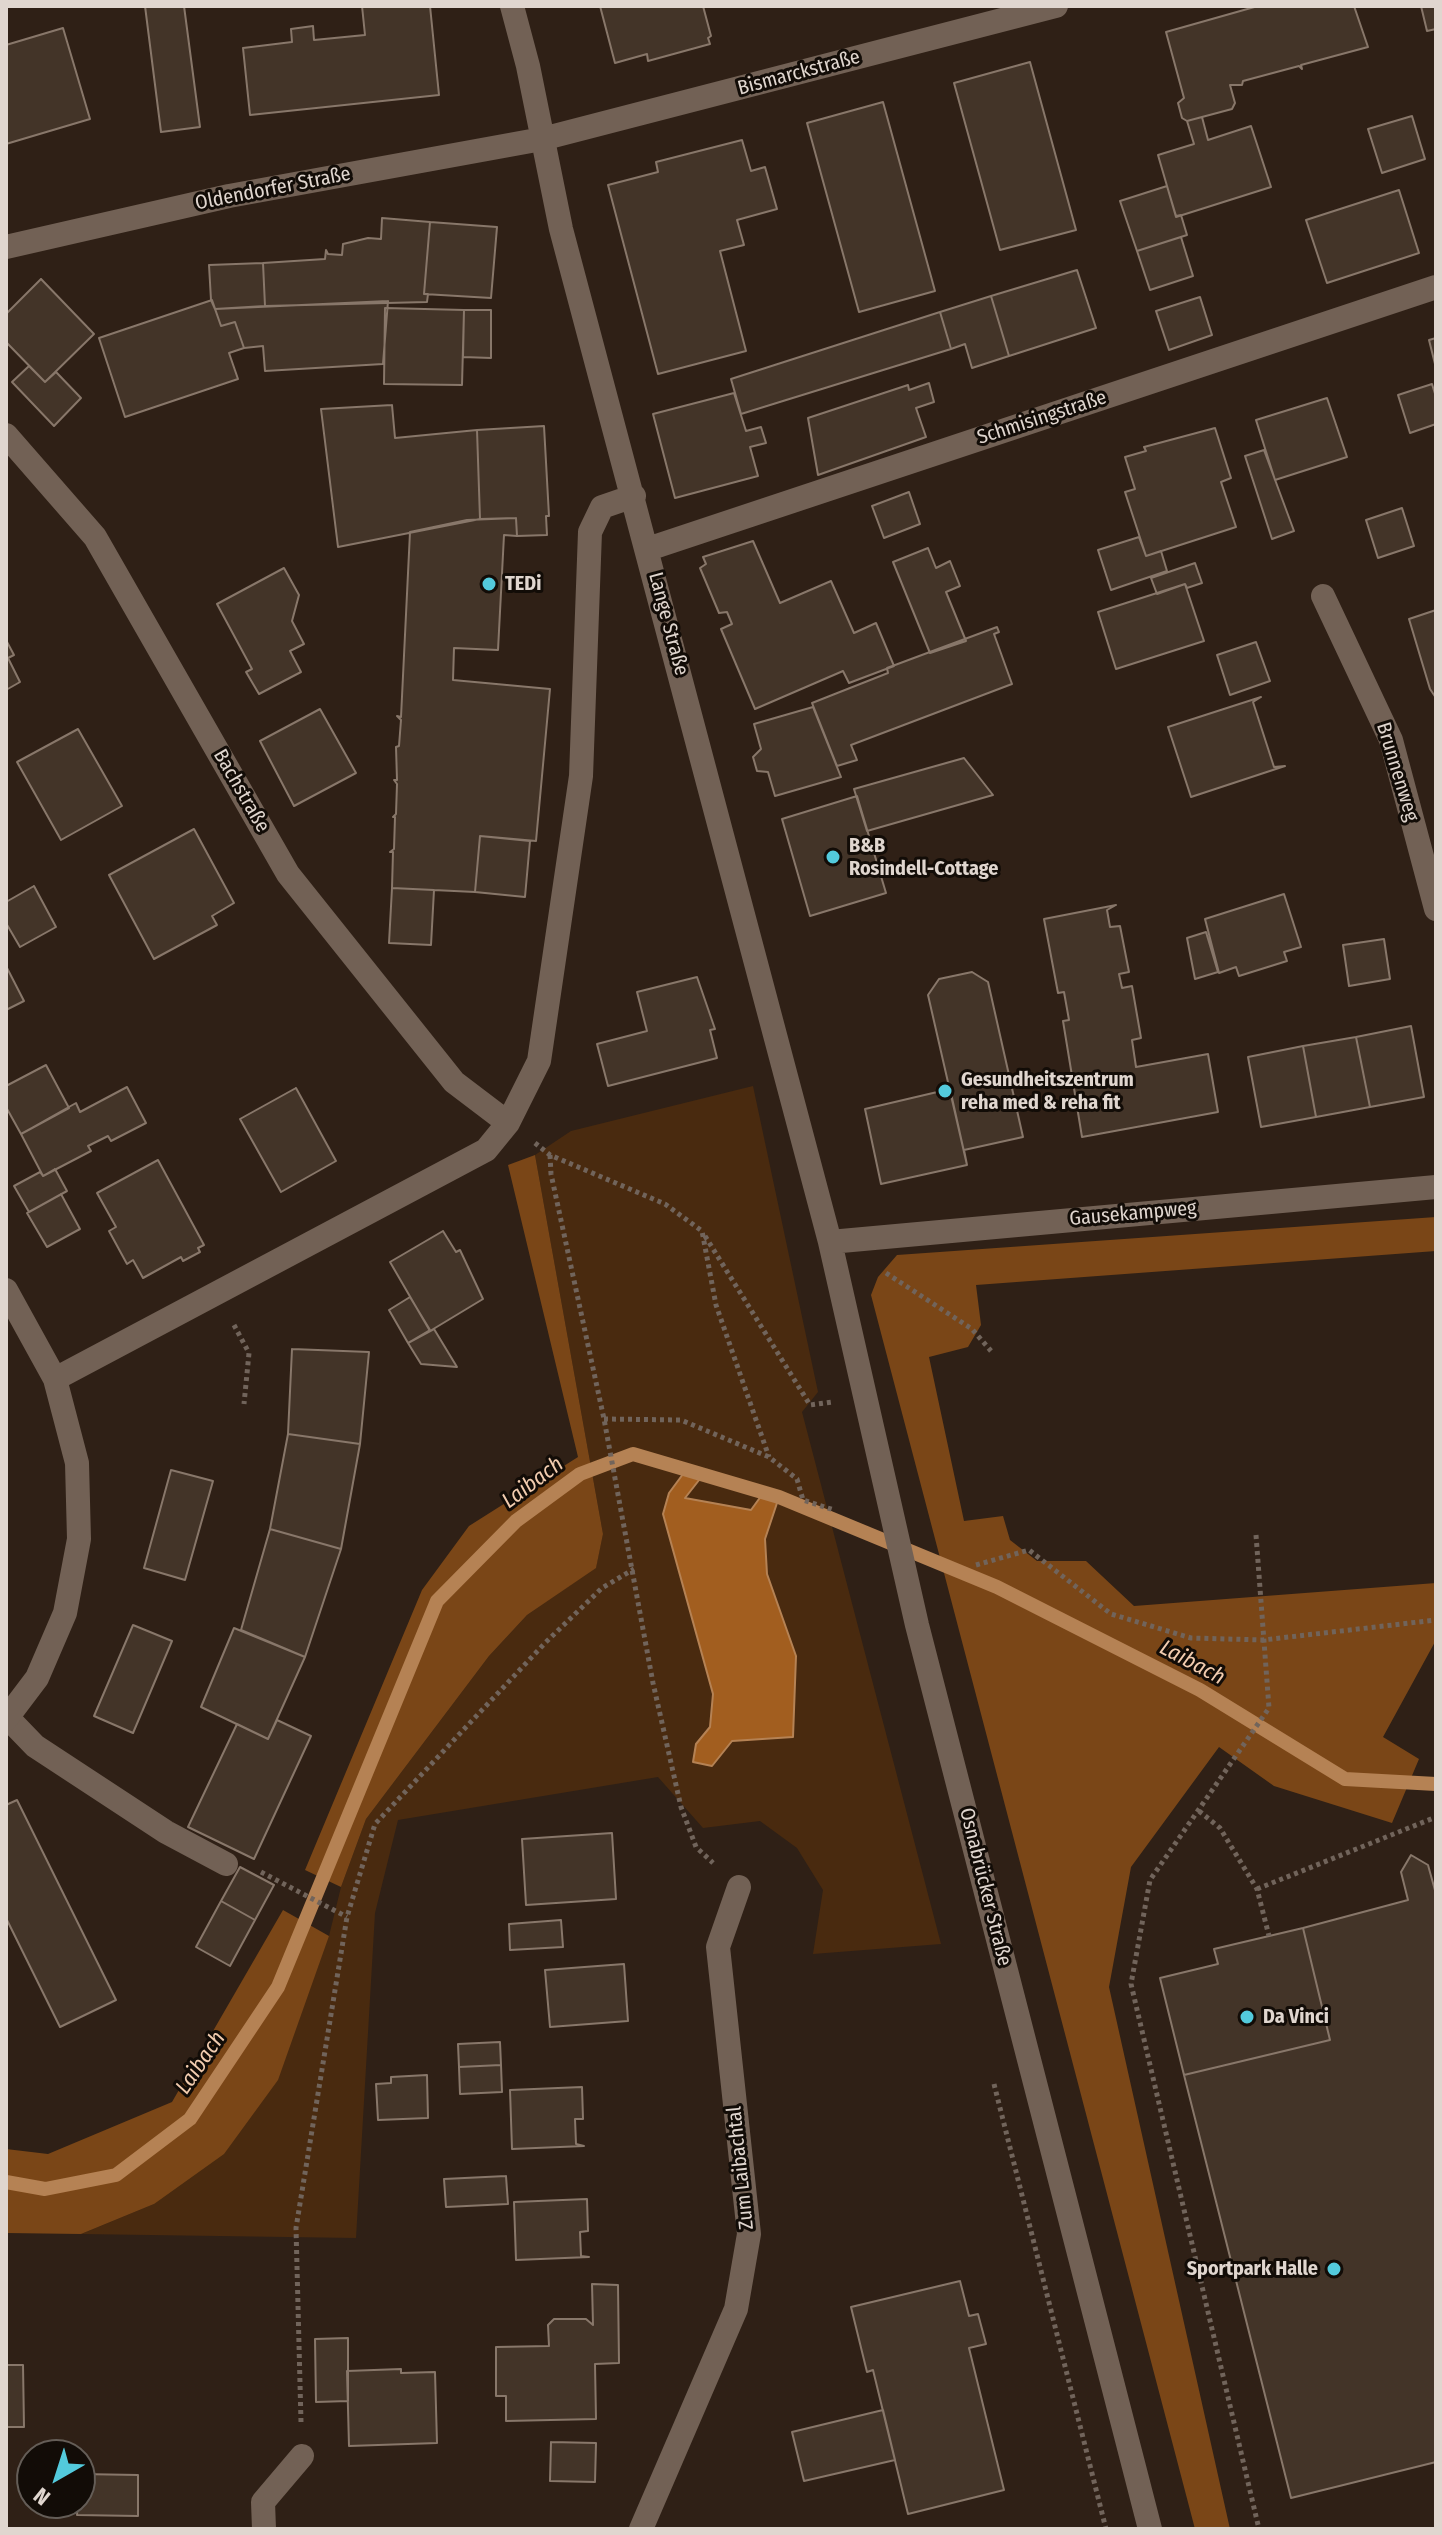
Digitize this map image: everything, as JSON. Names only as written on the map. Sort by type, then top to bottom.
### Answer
[{"type":"street","name":"Lange Straße","points":[[512,6],[524,45],[561,229],[830,1242]]},
{"type":"street","name":"Bismarckstraße","points":[[542,139],[1056,6]]},
{"type":"street","name":"Oldendorfer Straße","points":[[6,247],[229,196],[542,139]]},
{"type":"street","name":"Schmisingstraße","points":[[648,549],[1436,287]]},
{"type":"street","name":"Bachstraße","points":[[6,435],[95,537],[288,874],[454,1082],[508,1123]]},
{"type":"street","points":[[55,1379],[486,1150],[508,1123],[539,1061],[581,776],[590,532],[602,507],[634,496]]},
{"type":"street","name":"Brunnenweg","points":[[1323,596],[1391,740],[1436,909]]},
{"type":"street","name":"Gausekampweg","points":[[830,1242],[1436,1187]]},
{"type":"street","name":"Osnabrücker Straße","points":[[830,1242],[917,1625],[1150,2529]]},
{"type":"street","points":[[6,1290],[55,1379],[77,1463],[79,1539],[65,1613],[37,1678],[7,1718],[35,1746],[166,1832],[226,1864]]},
{"type":"street","name":"Zum Laibachtal","points":[[641,2529],[736,2309],[749,2234],[718,1947],[739,1887]]},
{"type":"street","points":[[264,2529],[263,2502],[302,2456]]},
{"type":"path","points":[[508,1123],[550,1155],[665,1204],[702,1231],[810,1405],[867,1409]]},
{"type":"path","points":[[550,1155],[551,1174],[621,1499],[653,1683],[681,1807],[696,1847],[739,1887]]},
{"type":"path","points":[[702,1231],[716,1305],[769,1457]]},
{"type":"path","points":[[892,1276],[972,1329],[991,1351]]},
{"type":"path","points":[[217,1292],[249,1353],[244,1404]]},
{"type":"path","points":[[604,1419],[681,1420],[769,1457],[797,1479],[803,1500],[834,1510]]},
{"type":"path","points":[[1256,1535],[1269,1708],[1246,1746],[1150,1880],[1131,1984],[1259,2529]]},
{"type":"path","points":[[976,1565],[1029,1550],[1111,1614],[1191,1638],[1263,1640],[1436,1620]]},
{"type":"path","points":[[302,2456],[296,2228],[347,1917],[375,1824],[545,1643],[602,1588],[634,1569]]},
{"type":"path","points":[[1199,1811],[1220,1828],[1257,1889],[1269,1936]]},
{"type":"path","points":[[1257,1889],[1436,1817]]},
{"type":"path","points":[[299,1894],[347,1917]]},
{"type":"shaded area","points":[[753,1086],[818,1392],[802,1412],[941,1944],[813,1954],[823,1890],[797,1848],[760,1821],[703,1828],[658,1777],[398,1820],[375,1913],[356,2238],[81,2234],[154,2204],[329,1936],[341,1887],[366,1819],[489,1656],[527,1615],[596,1567],[603,1534],[535,1155],[571,1131]]},
{"type":"shaded area","points":[[535,1155],[603,1534],[596,1568],[527,1615],[489,1656],[366,1819],[341,1887],[305,1870],[422,1590],[469,1526],[578,1457],[508,1165]]},
{"type":"shaded area","points":[[1436,1217],[1436,1251],[976,1285],[981,1325],[968,1347],[929,1357],[964,1521],[1003,1516],[1010,1540],[1037,1561],[1086,1561],[1134,1606],[1436,1583],[1436,1640],[1383,1737],[1419,1759],[1392,1823],[1274,1786],[1219,1747],[1131,1867],[1109,1987],[1230,2529],[1195,2529],[871,1295],[878,1277],[897,1255]]},
{"type":"shaded area","points":[[686,1470],[703,1475],[685,1498],[751,1510],[764,1492],[779,1497],[765,1539],[767,1574],[796,1656],[793,1737],[732,1741],[712,1766],[693,1762],[696,1744],[710,1727],[713,1694],[663,1514],[669,1493]]},
{"type":"shaded area","points":[[283,1910],[329,1936],[278,2080],[224,2154],[154,2204],[81,2234],[6,2233],[6,2149],[48,2154],[172,2102]]},
{"type":"building","points":[[145,6],[184,6],[200,127],[161,132]]},
{"type":"building","points":[[362,6],[430,6],[439,95],[250,115],[243,48],[292,42],[291,29],[313,26],[314,40],[365,35]]},
{"type":"building","points":[[600,6],[703,6],[711,36],[708,38],[710,44],[648,61],[647,54],[615,63]]},
{"type":"building","points":[[1258,6],[1354,6],[1368,47],[1301,65],[1302,69],[1299,66],[1243,81],[1242,85],[1230,85],[1235,103],[1232,109],[1187,121],[1182,118],[1178,103],[1184,98],[1166,32]]},
{"type":"building","points":[[1421,6],[1436,6],[1436,29],[1427,31]]},
{"type":"building","points":[[63,28],[90,119],[6,144],[6,45]]},
{"type":"building","points":[[1030,62],[1076,230],[1000,250],[954,83]]},
{"type":"building","points":[[883,102],[935,291],[859,312],[807,123]]},
{"type":"building","points":[[1412,116],[1425,159],[1382,173],[1368,129]]},
{"type":"building","points":[[1202,117],[1208,140],[1251,126],[1271,187],[1176,217],[1158,155],[1194,144],[1187,121]]},
{"type":"building","points":[[742,140],[751,171],[765,167],[777,209],[737,220],[744,245],[720,251],[746,351],[658,374],[608,185],[658,172],[656,162]]},
{"type":"building","points":[[1167,186],[1176,216],[1181,215],[1187,235],[1137,251],[1120,201]]},
{"type":"building","points":[[1399,190],[1419,253],[1327,283],[1306,220]]},
{"type":"building","points":[[382,218],[430,222],[424,294],[428,294],[427,302],[265,306],[263,263],[325,259],[326,250],[328,254],[342,255],[343,244],[368,238],[381,239]]},
{"type":"building","points":[[430,222],[497,227],[491,298],[424,294]]},
{"type":"building","points":[[1181,237],[1193,276],[1150,290],[1137,251]]},
{"type":"building","points":[[263,263],[265,306],[215,309],[211,300],[209,265]]},
{"type":"building","points":[[1077,270],[1096,328],[1009,356],[991,296]]},
{"type":"building","points":[[41,279],[94,334],[45,382],[6,342],[6,314]]},
{"type":"building","points":[[991,296],[1009,356],[972,368],[965,344],[951,349],[940,312]]},
{"type":"building","points":[[1200,297],[1212,335],[1169,350],[1156,311]]},
{"type":"building","points":[[212,300],[221,326],[235,322],[244,348],[229,353],[238,379],[125,417],[99,338]]},
{"type":"building","points":[[388,301],[383,364],[265,371],[263,346],[244,348],[235,322],[221,326],[215,309]]},
{"type":"building","points":[[385,308],[464,310],[462,385],[384,384]]},
{"type":"building","points":[[464,310],[491,310],[491,358],[463,357]]},
{"type":"building","points":[[940,312],[951,349],[741,414],[731,379]]},
{"type":"building","points":[[1436,338],[1436,368],[1429,340]]},
{"type":"building","points":[[29,366],[45,382],[56,372],[81,398],[54,426],[12,382]]},
{"type":"building","points":[[929,383],[934,402],[916,408],[926,437],[818,475],[808,418],[908,385],[909,390]]},
{"type":"building","points":[[1432,384],[1436,397],[1436,424],[1410,433],[1398,395]]},
{"type":"building","points":[[734,393],[746,431],[761,427],[766,443],[750,447],[758,476],[675,498],[653,414]]},
{"type":"building","points":[[1327,398],[1347,457],[1275,480],[1256,420]]},
{"type":"building","points":[[392,405],[395,438],[477,430],[480,519],[338,547],[321,409]]},
{"type":"building","points":[[544,426],[549,516],[546,516],[547,535],[517,536],[516,518],[480,519],[477,430]]},
{"type":"building","points":[[1215,428],[1231,478],[1221,482],[1236,527],[1146,556],[1125,492],[1135,489],[1125,457],[1146,451],[1144,447]]},
{"type":"building","points":[[1264,450],[1294,531],[1272,539],[1245,456]]},
{"type":"building","points":[[909,492],[920,524],[884,538],[872,506]]},
{"type":"building","points":[[1402,508],[1414,546],[1378,558],[1366,520]]},
{"type":"building","points":[[516,518],[517,536],[504,535],[498,650],[454,648],[453,680],[550,689],[536,841],[480,836],[475,892],[392,888],[393,852],[390,852],[394,849],[393,817],[396,814],[397,784],[394,780],[397,780],[396,747],[399,746],[401,720],[397,716],[401,717],[410,532],[467,520]]},
{"type":"building","points":[[1139,537],[1146,556],[1161,551],[1167,571],[1111,590],[1098,550]]},
{"type":"building","points":[[753,541],[780,603],[831,581],[854,633],[876,623],[894,666],[849,683],[843,671],[755,709],[721,629],[732,624],[727,612],[719,613],[700,568],[706,564],[703,557]]},
{"type":"building","points":[[928,548],[936,568],[950,561],[960,586],[946,592],[966,641],[930,653],[893,562]]},
{"type":"building","points":[[1195,563],[1202,583],[1187,588],[1185,584],[1157,594],[1151,578]]},
{"type":"building","points":[[284,568],[299,595],[292,621],[304,644],[290,651],[301,672],[259,694],[246,672],[252,669],[217,604]]},
{"type":"building","points":[[1185,584],[1204,641],[1116,669],[1098,612]]},
{"type":"building","points":[[1436,610],[1436,698],[1430,689],[1409,619]]},
{"type":"building","points":[[997,627],[999,632],[994,634],[1012,684],[851,745],[857,760],[837,766],[812,703],[888,673],[887,668]]},
{"type":"building","points":[[6,640],[14,655],[8,658],[20,682],[6,690]]},
{"type":"building","points":[[1256,642],[1270,681],[1230,695],[1217,655]]},
{"type":"building","points":[[1261,697],[1253,702],[1274,767],[1285,766],[1191,797],[1168,727]]},
{"type":"building","points":[[813,707],[841,777],[775,796],[768,772],[757,771],[753,757],[761,749],[754,724]]},
{"type":"building","points":[[320,709],[356,773],[294,806],[260,741]]},
{"type":"building","points":[[78,729],[122,806],[61,840],[17,762]]},
{"type":"building","points":[[964,758],[993,795],[867,831],[854,789]]},
{"type":"building","points":[[857,796],[886,893],[810,916],[782,819]]},
{"type":"building","points":[[194,829],[234,903],[212,916],[217,925],[154,959],[109,875]]},
{"type":"building","points":[[480,836],[530,841],[525,897],[475,892]]},
{"type":"building","points":[[34,886],[56,927],[20,947],[6,923],[6,902]]},
{"type":"building","points":[[392,888],[434,890],[431,945],[389,943]]},
{"type":"building","points":[[1284,894],[1301,947],[1284,952],[1287,961],[1239,976],[1236,967],[1219,973],[1205,919]]},
{"type":"building","points":[[1116,905],[1107,910],[1110,927],[1120,926],[1129,972],[1119,974],[1122,988],[1132,986],[1141,1038],[1132,1040],[1136,1067],[1208,1054],[1218,1112],[1082,1137],[1063,1021],[1069,1020],[1064,992],[1058,993],[1044,919]]},
{"type":"building","points":[[1206,932],[1218,972],[1195,979],[1187,938]]},
{"type":"building","points":[[1384,939],[1390,979],[1349,986],[1343,945]]},
{"type":"building","points":[[6,966],[24,1001],[6,1010]]},
{"type":"building","points":[[972,972],[988,982],[1023,1137],[964,1150],[967,1165],[928,995],[939,979]]},
{"type":"building","points":[[697,977],[715,1029],[710,1030],[717,1058],[608,1086],[597,1044],[647,1031],[637,992]]},
{"type":"building","points":[[1411,1026],[1424,1097],[1370,1107],[1356,1037]]},
{"type":"building","points":[[1356,1037],[1370,1107],[1316,1117],[1303,1046]]},
{"type":"building","points":[[1303,1046],[1316,1117],[1261,1127],[1248,1057]]},
{"type":"building","points":[[46,1065],[69,1108],[21,1134],[6,1107],[6,1086]]},
{"type":"building","points":[[127,1087],[146,1123],[111,1141],[108,1136],[88,1146],[91,1151],[43,1176],[21,1134],[76,1103],[80,1112]]},
{"type":"building","points":[[296,1088],[336,1161],[281,1192],[240,1119]]},
{"type":"building","points":[[950,1089],[967,1165],[881,1184],[865,1109]]},
{"type":"building","points":[[158,1160],[204,1245],[198,1248],[200,1252],[183,1261],[181,1257],[143,1278],[133,1260],[127,1264],[109,1231],[116,1227],[97,1193]]},
{"type":"building","points":[[55,1169],[67,1191],[29,1212],[14,1186],[40,1172],[43,1176]]},
{"type":"building","points":[[61,1194],[80,1229],[47,1247],[27,1213]]},
{"type":"building","points":[[443,1231],[456,1252],[460,1250],[483,1299],[430,1331],[390,1262]]},
{"type":"building","points":[[410,1297],[430,1330],[408,1343],[389,1310]]},
{"type":"building","points":[[434,1329],[457,1367],[421,1364],[408,1343]]},
{"type":"building","points":[[292,1349],[369,1352],[360,1444],[288,1434]]},
{"type":"building","points":[[288,1434],[360,1444],[341,1549],[270,1529]]},
{"type":"building","points":[[171,1470],[213,1481],[185,1580],[144,1568]]},
{"type":"building","points":[[270,1529],[341,1549],[305,1657],[241,1630]]},
{"type":"building","points":[[133,1625],[172,1641],[133,1733],[94,1716]]},
{"type":"building","points":[[234,1628],[305,1657],[268,1739],[201,1707]]},
{"type":"building","points":[[277,1720],[311,1736],[254,1859],[188,1827],[237,1724],[268,1739]]},
{"type":"building","points":[[17,1800],[116,2000],[60,2027],[6,1918],[6,1805]]},
{"type":"building","points":[[612,1833],[616,1899],[526,1905],[522,1839]]},
{"type":"building","name":"Sportpark Halle","points":[[1411,1855],[1428,1865],[1436,1894],[1436,2462],[1291,2498],[1184,2075],[1330,2040],[1303,1928],[1408,1900],[1401,1872]]},
{"type":"building","points":[[240,1867],[274,1885],[255,1920],[221,1901]]},
{"type":"building","points":[[221,1901],[255,1920],[230,1966],[196,1947]]},
{"type":"building","points":[[561,1920],[563,1947],[510,1950],[509,1924]]},
{"type":"building","name":"Da Vinci","points":[[1303,1928],[1330,2040],[1184,2075],[1160,1978],[1218,1964],[1214,1949]]},
{"type":"building","points":[[624,1964],[628,2021],[550,2027],[545,1970]]},
{"type":"building","points":[[500,2042],[501,2065],[459,2067],[458,2044]]},
{"type":"building","points":[[501,2065],[502,2092],[460,2094],[459,2067]]},
{"type":"building","points":[[427,2075],[428,2118],[378,2120],[376,2084],[391,2083],[391,2077]]},
{"type":"building","points":[[582,2087],[583,2119],[575,2119],[576,2144],[584,2146],[512,2149],[510,2090]]},
{"type":"building","points":[[506,2176],[508,2204],[446,2207],[444,2179]]},
{"type":"building","points":[[587,2199],[588,2231],[580,2232],[581,2256],[589,2257],[516,2260],[514,2202]]},
{"type":"building","points":[[960,2281],[969,2316],[978,2314],[986,2344],[969,2348],[1004,2490],[908,2514],[873,2370],[867,2372],[851,2307]]},
{"type":"building","points":[[592,2284],[618,2285],[619,2363],[595,2364],[596,2419],[506,2421],[506,2396],[496,2396],[496,2347],[549,2346],[548,2325],[554,2319],[586,2319],[593,2325]]},
{"type":"building","points":[[348,2338],[348,2401],[316,2402],[315,2339]]},
{"type":"building","points":[[6,2365],[23,2365],[24,2427],[6,2427]]},
{"type":"building","points":[[401,2369],[401,2373],[435,2372],[437,2443],[349,2446],[347,2371]]},
{"type":"building","points":[[883,2410],[895,2460],[804,2481],[792,2432]]},
{"type":"building","points":[[551,2442],[596,2443],[595,2482],[550,2481]]},
{"type":"building","points":[[96,2474],[138,2475],[138,2516],[96,2515]]},
{"type":"waterway","name":"Laibach","points":[[6,2182],[45,2189],[116,2175],[190,2119],[278,1987],[437,1601],[516,1521],[580,1474],[633,1454],[779,1497],[997,1587],[1200,1690],[1345,1779],[1436,1784]]},
{"type":"place","name":"TEDi","points":[[489,584]]},
{"type":"place","name":"B&B Rosindell-Cottage","points":[[833,857]]},
{"type":"place","name":"Gesundheitszentrum reha med & reha fit","points":[[945,1091]]},
{"type":"place","name":"Da Vinci","points":[[1247,2017]]},
{"type":"place","name":"Sportpark Halle","points":[[1334,2269]]}]
